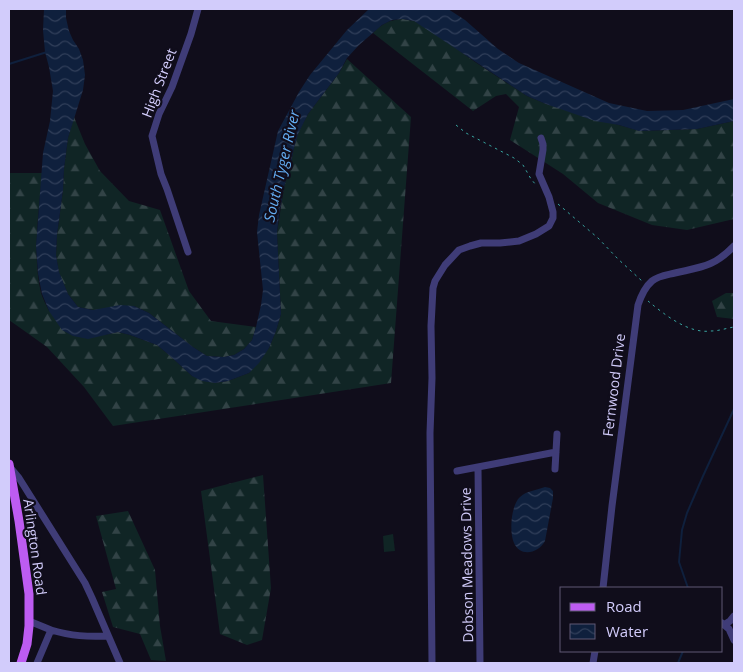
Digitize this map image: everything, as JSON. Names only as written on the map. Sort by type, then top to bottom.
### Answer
[{"type":"main road","name":"Arlington Road","points":[[9,465],[28,583],[29,622],[22,663]]},
{"type":"street","name":"High Street","points":[[188,252],[161,174],[152,136],[188,43],[198,9]]},
{"type":"street","points":[[432,663],[430,433],[433,288],[445,265],[459,250],[481,243],[519,240],[536,234],[549,226],[553,218],[553,212],[539,174],[544,150],[541,138]]},
{"type":"street","name":"Fernwood Drive","points":[[603,587],[636,314],[642,296],[653,280],[707,266],[719,260],[734,246]]},
{"type":"street","points":[[555,469],[557,434]]},
{"type":"street","points":[[457,472],[556,452]]},
{"type":"street","points":[[9,465],[85,583],[120,663]]},
{"type":"street","name":"Dobson Meadows Drive","points":[[478,467],[480,663]]},
{"type":"street","points":[[734,616],[730,621],[723,624],[729,629],[734,640]]},
{"type":"street","points":[[29,622],[69,635],[86,637],[108,636]]},
{"type":"street","points":[[37,663],[51,630]]},
{"type":"path","points":[[642,296],[665,315],[691,329],[709,332],[734,327]]},
{"type":"green space","points":[[403,19],[414,21],[429,29],[527,96],[562,109],[640,131],[697,129],[734,121],[734,219],[687,230],[652,225],[598,203],[563,174],[510,140],[519,107],[506,94],[496,96],[473,111],[373,33],[386,23]]},
{"type":"green space","points":[[347,59],[411,117],[391,383],[113,426],[84,387],[47,347],[9,320],[9,173],[42,173],[37,233],[37,263],[41,293],[49,311],[104,335],[118,332],[157,345],[192,376],[215,383],[228,381],[249,373],[269,348],[276,331],[281,314],[277,233],[284,187],[294,148],[298,133],[308,114],[339,73]]},
{"type":"green space","points":[[74,117],[85,144],[100,171],[129,201],[160,210],[189,291],[211,321],[256,327],[252,340],[244,349],[234,355],[224,357],[207,356],[149,313],[134,306],[93,310],[78,307],[68,294],[59,273],[56,255],[68,138]]},
{"type":"green space","points":[[726,293],[734,293],[734,319],[717,317],[712,301]]},
{"type":"green space","points":[[263,475],[271,588],[262,640],[247,645],[220,634],[201,491]]},
{"type":"green space","points":[[128,511],[155,570],[160,626],[166,661],[151,660],[140,634],[113,627],[102,592],[116,589],[96,516]]},
{"type":"green space","points":[[393,534],[395,551],[384,552],[383,536]]},
{"type":"water","name":"South Tyger River","points":[[44,9],[66,9],[69,31],[83,60],[85,75],[83,90],[68,138],[57,235],[56,255],[59,272],[68,294],[78,307],[93,310],[120,305],[134,306],[149,313],[207,356],[224,357],[234,355],[244,349],[252,340],[263,290],[257,232],[259,215],[278,131],[310,75],[347,30],[369,9],[448,9],[465,20],[498,49],[519,63],[609,103],[647,111],[683,110],[734,99],[734,121],[697,129],[639,131],[595,121],[527,96],[414,21],[392,20],[382,25],[347,58],[339,73],[308,114],[298,134],[284,187],[279,215],[277,233],[281,314],[269,348],[259,363],[249,373],[228,381],[215,383],[202,381],[192,376],[157,345],[118,332],[88,339],[73,336],[62,330],[49,311],[42,294],[38,274],[36,246],[43,153],[50,121],[53,91],[45,52]]},
{"type":"water","points":[[545,487],[553,491],[553,498],[545,541],[538,549],[525,552],[517,547],[512,538],[513,512],[517,501],[522,495]]},
{"type":"waterway","points":[[9,64],[47,52]]},
{"type":"waterway","points":[[688,587],[679,562],[682,530],[687,513],[734,409]]},
{"type":"waterway","points":[[678,663],[683,652]]}]
